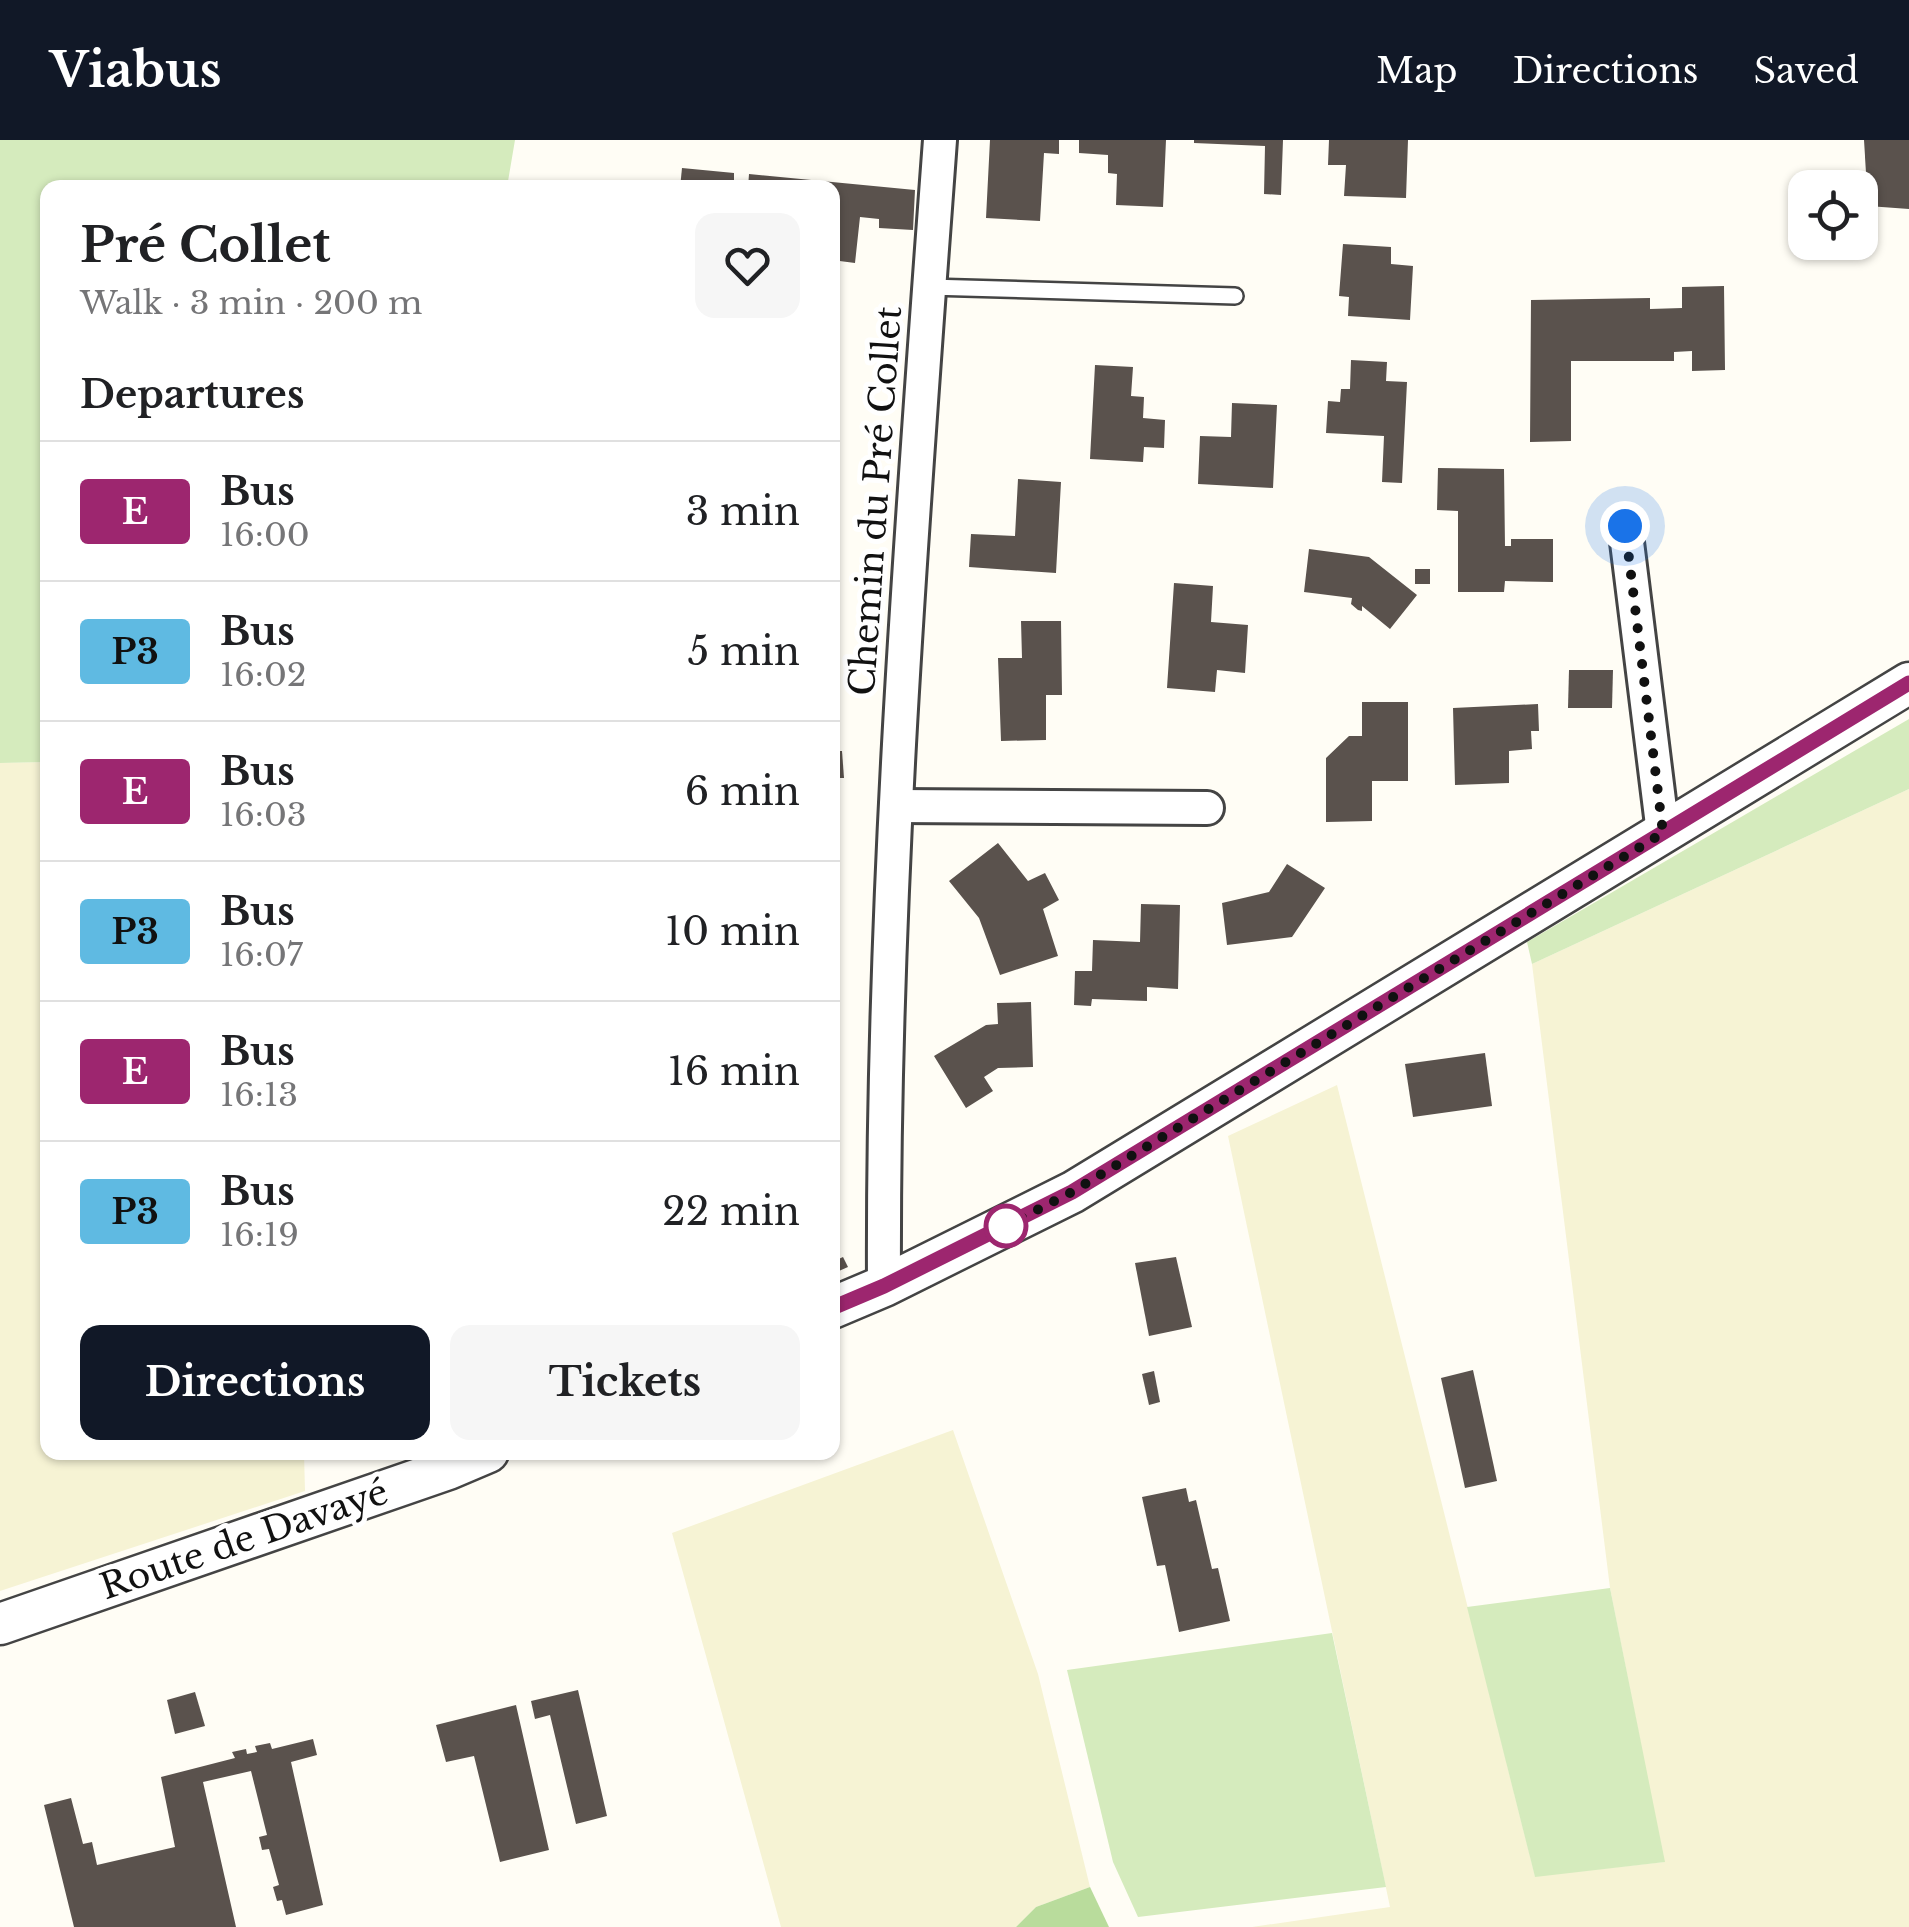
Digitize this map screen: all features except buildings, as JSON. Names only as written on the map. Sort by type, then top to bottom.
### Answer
[{"type":"street","name":"Chemin du Pré Collet","points":[[884,1286],[883,1166],[896,806],[940,140]]},
{"type":"street","points":[[1625,526],[1663,833]]},
{"type":"street","points":[[840,1305],[1072,1192],[1909,683]]},
{"type":"street","points":[[896,806],[1207,808]]},
{"type":"street","name":"Route de Davayé","points":[[0,1624],[470,1460]]},
{"type":"lane","points":[[929,287],[1235,296]]},
{"type":"shaded area","points":[[40,762],[40,1460],[304,1460],[305,1491],[0,1591],[0,763]]},
{"type":"shaded area","points":[[1909,789],[1909,1927],[1252,1927],[1390,1907],[1228,1136],[1337,1085],[1535,1876],[1664,1862],[1610,1588],[1532,964]]},
{"type":"shaded area","points":[[953,1430],[1038,1674],[1090,1887],[1036,1907],[1016,1927],[781,1927],[672,1533]]},
{"type":"green space","points":[[0,140],[515,140],[508,180],[40,180],[40,762],[0,763]]},
{"type":"green space","points":[[1909,719],[1909,789],[1532,964],[1527,942]]},
{"type":"green space","points":[[1610,1588],[1665,1862],[1535,1877],[1467,1607]]},
{"type":"green space","points":[[1332,1633],[1386,1887],[1138,1917],[1113,1862],[1067,1670]]},
{"type":"green space","points":[[1090,1887],[1109,1927],[1016,1927],[1036,1907]]},
{"type":"bus line","name":"E","points":[[840,1305],[1072,1192],[1909,683]]},
{"type":"route","points":[[1006,1226],[1072,1192],[1663,833],[1625,526]]}]
